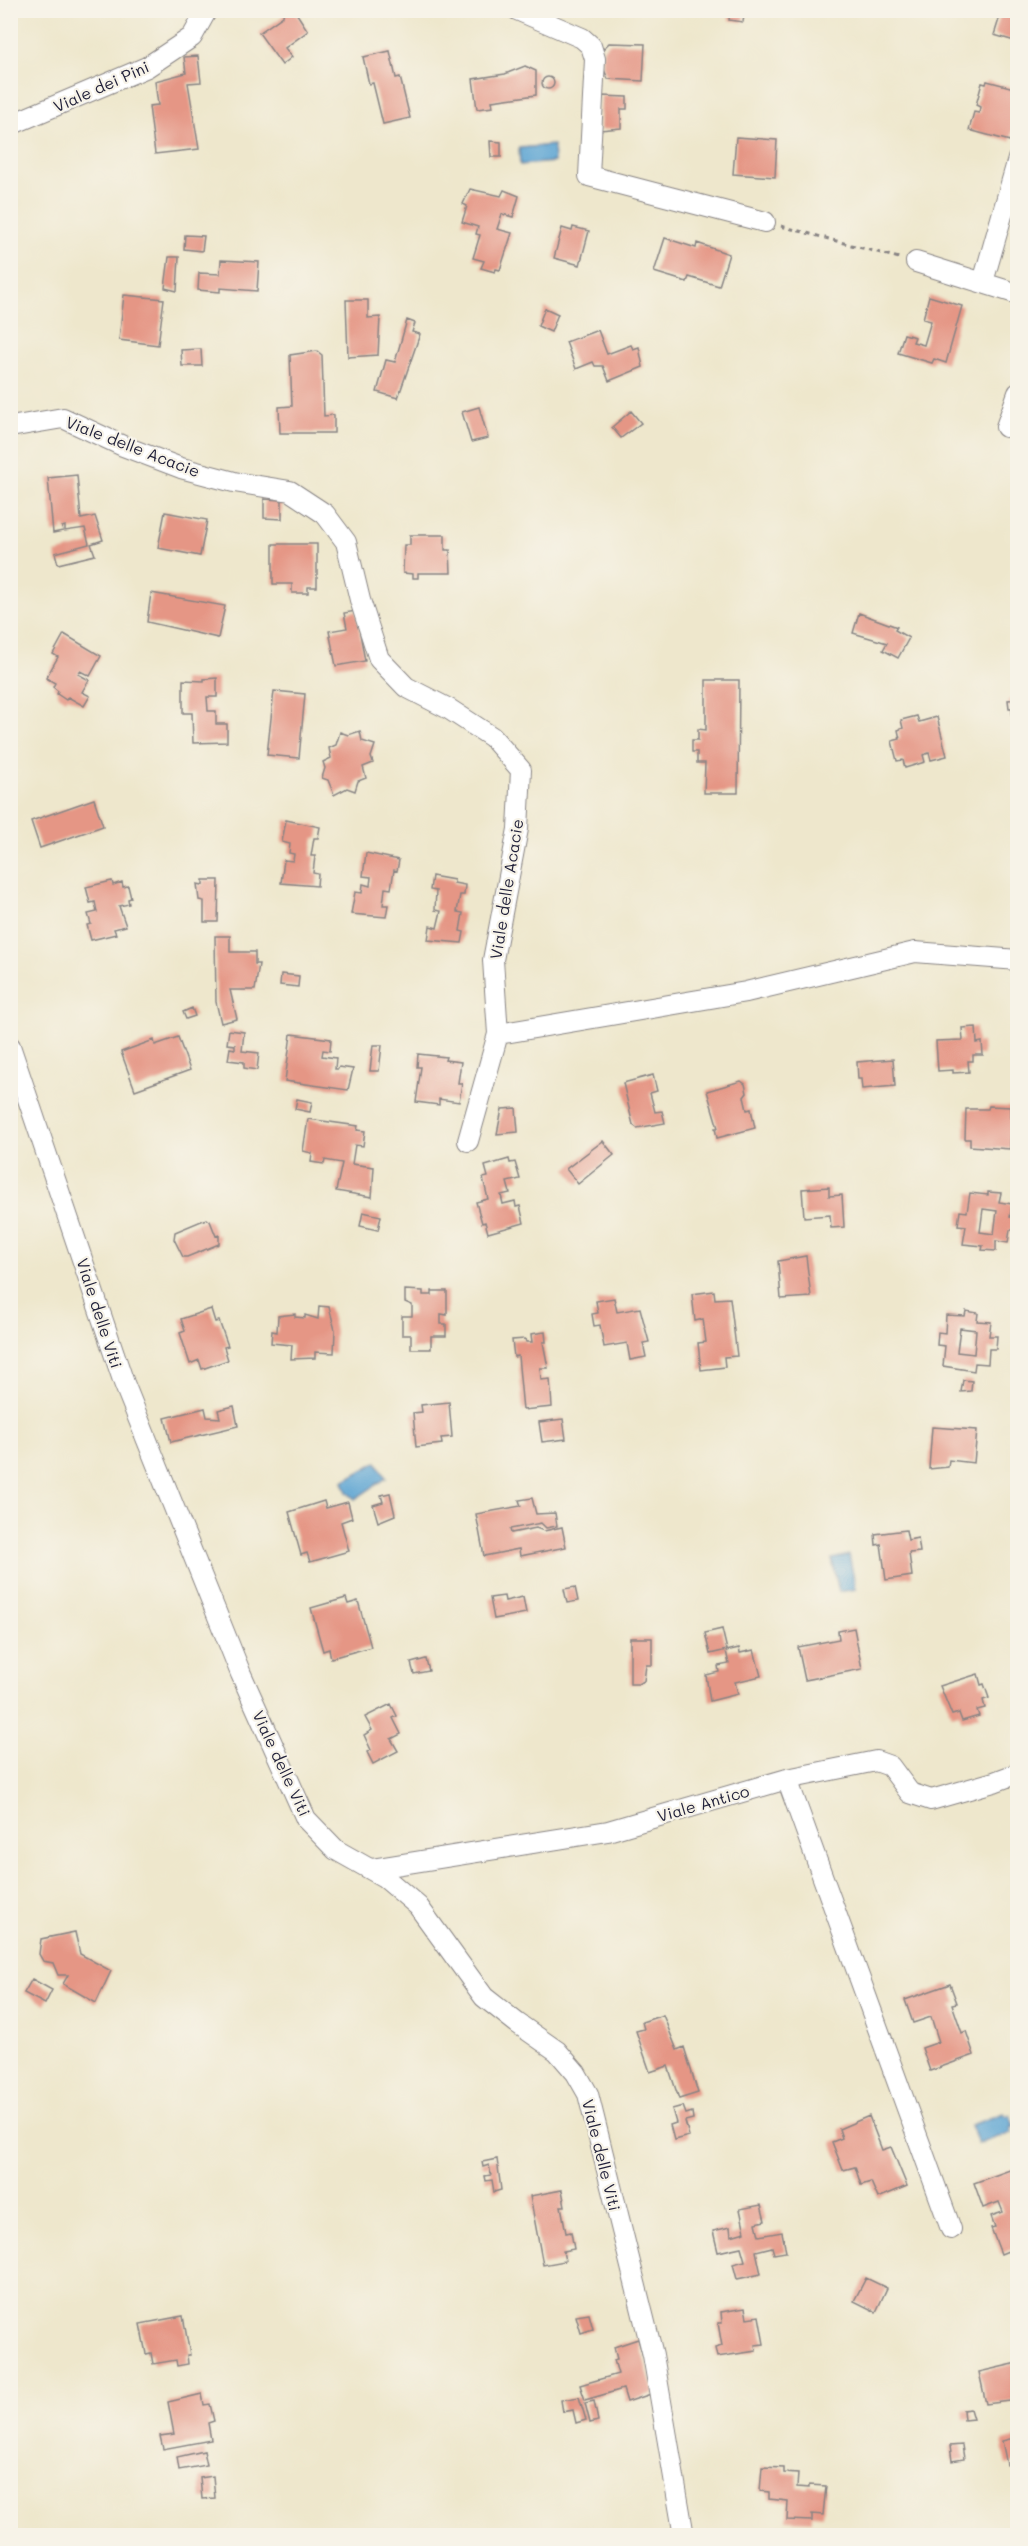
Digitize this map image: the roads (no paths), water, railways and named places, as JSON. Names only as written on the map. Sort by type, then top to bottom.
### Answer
[{"type":"street","name":"Viale dei Pini","points":[[10,125],[147,67],[192,37],[207,10]]},
{"type":"street","points":[[518,10],[582,38],[591,46],[595,59],[589,176],[765,222]]},
{"type":"street","points":[[983,282],[1017,159]]},
{"type":"street","points":[[916,262],[1017,294]]},
{"type":"street","points":[[1006,427],[1017,393]]},
{"type":"street","name":"Viale delle Acacie","points":[[10,427],[63,418],[123,446],[182,468],[234,482],[290,491],[325,514],[346,542],[360,600],[379,659],[406,687],[449,709],[492,737],[521,770],[518,830],[493,960],[498,1034],[468,1141]]},
{"type":"street","points":[[498,1034],[746,992],[915,952],[1017,960]]},
{"type":"street","name":"Viale delle Viti","points":[[10,1046],[124,1383],[241,1674],[306,1819],[336,1850],[384,1877],[418,1906],[484,1996],[517,2024],[557,2051],[576,2073],[588,2094],[652,2355],[684,2535]]},
{"type":"street","name":"Viale Antico","points":[[371,1869],[608,1831],[787,1779],[876,1761],[890,1766],[910,1793],[931,1800],[1017,1773]]},
{"type":"street","points":[[787,1779],[951,2229]]},
{"type":"water","points":[[553,145],[554,162],[520,165],[519,148]]},
{"type":"water","points":[[377,1462],[386,1478],[355,1499],[347,1492],[343,1481]]},
{"type":"water","points":[[849,1555],[856,1589],[839,1592],[832,1559]]},
{"type":"water","points":[[1004,2113],[1006,2116],[1010,2115],[1014,2127],[1010,2128],[1012,2132],[978,2144],[971,2125]]}]
